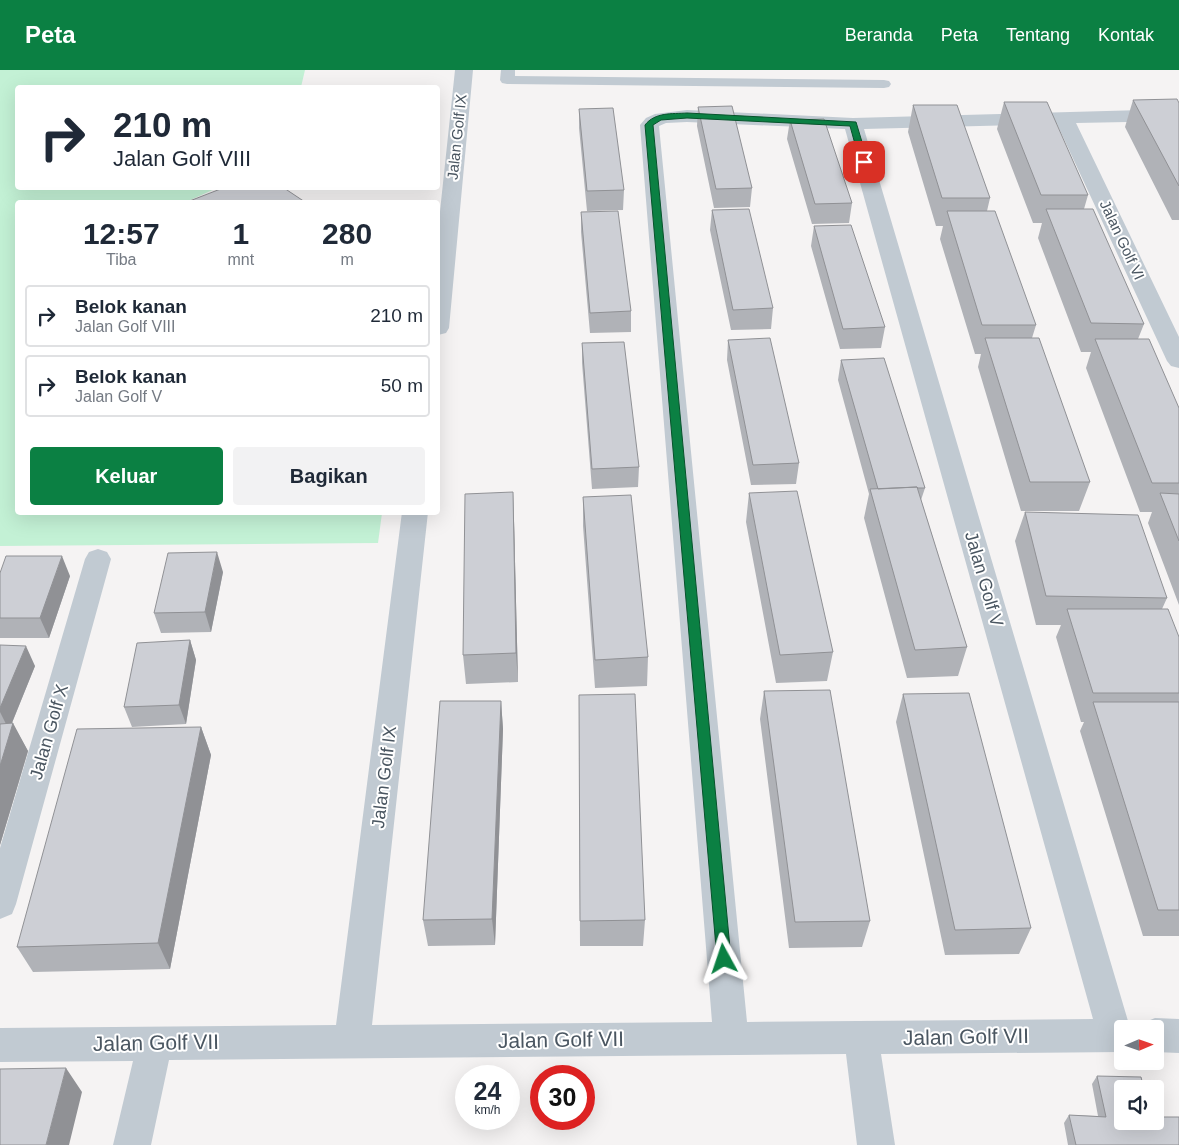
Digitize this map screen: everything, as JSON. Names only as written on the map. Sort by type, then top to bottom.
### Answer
[{"type":"street","name":"Jalan Golf IX","points":[[440,304],[464,70]]},
{"type":"street","points":[[731,1038],[649,125],[653,120],[660,118],[687,116],[853,124],[1065,120],[1179,115]]},
{"type":"street","name":"Jalan Golf VI","points":[[1065,120],[1179,361]]},
{"type":"street","name":"Jalan Golf V","points":[[853,124],[1115,1020]]},
{"type":"street","name":"Jalan Golf IX","points":[[352,1042],[415,515]]},
{"type":"street","name":"Jalan Golf X","points":[[0,904],[98,560]]},
{"type":"street","name":"Jalan Golf VII","points":[[0,1046],[1114,1035]]},
{"type":"street","points":[[1164,1035],[1179,1036]]},
{"type":"street","points":[[861,1038],[876,1145]]},
{"type":"street","points":[[132,1145],[155,1043]]},
{"type":"lane","points":[[508,70],[507,80],[693,76],[884,84]]},
{"type":"green space","points":[[0,70],[305,70],[301,85],[15,85],[15,190],[213,190],[190,200],[15,200],[15,515],[382,515],[378,543],[0,546]]},
{"type":"building","points":[[1177,99],[1179,103],[1179,186],[1133,100]]},
{"type":"building","points":[[1004,102],[1047,102],[1088,195],[1041,195]]},
{"type":"building","points":[[913,105],[957,105],[990,198],[942,198]]},
{"type":"building","points":[[732,106],[752,188],[716,189],[698,107]]},
{"type":"building","points":[[613,108],[624,190],[587,191],[579,109]]},
{"type":"building","points":[[824,119],[852,203],[815,204],[790,120]]},
{"type":"building","points":[[218,190],[287,190],[302,200],[192,200]]},
{"type":"building","points":[[749,209],[773,308],[733,310],[712,210]]},
{"type":"building","points":[[1046,209],[1093,209],[1144,324],[1091,323]]},
{"type":"building","points":[[618,211],[631,311],[590,313],[581,212]]},
{"type":"building","points":[[947,211],[995,211],[1036,325],[982,325]]},
{"type":"building","points":[[851,225],[885,327],[843,329],[814,226]]},
{"type":"building","points":[[770,338],[799,463],[753,465],[728,340]]},
{"type":"building","points":[[985,338],[1039,338],[1090,482],[1030,482]]},
{"type":"building","points":[[1095,339],[1149,339],[1179,408],[1179,483],[1152,483]]},
{"type":"building","points":[[624,342],[639,467],[592,469],[582,343]]},
{"type":"building","points":[[884,358],[925,488],[878,489],[841,360]]},
{"type":"building","points":[[917,487],[967,647],[915,650],[870,489]]},
{"type":"building","points":[[797,491],[833,652],[780,655],[749,493]]},
{"type":"building","points":[[513,492],[516,653],[463,655],[465,494]]},
{"type":"building","points":[[1160,493],[1179,494],[1179,541]]},
{"type":"building","points":[[631,495],[648,657],[595,660],[583,497]]},
{"type":"building","points":[[1025,512],[1138,515],[1167,598],[1046,596]]},
{"type":"building","points":[[217,552],[205,612],[154,613],[168,553]]},
{"type":"building","points":[[6,556],[62,556],[40,618],[0,618],[0,573]]},
{"type":"building","points":[[1067,609],[1168,609],[1179,637],[1179,693],[1093,693]]},
{"type":"building","points":[[190,640],[179,705],[124,707],[137,643]]},
{"type":"building","points":[[0,645],[26,646],[0,708]]},
{"type":"building","points":[[830,690],[870,921],[795,922],[764,691]]},
{"type":"building","points":[[969,693],[1031,928],[955,930],[903,694]]},
{"type":"building","points":[[635,694],[645,920],[580,921],[579,695]]},
{"type":"building","points":[[440,701],[501,701],[492,919],[423,920]]},
{"type":"building","points":[[1093,702],[1179,702],[1179,910],[1158,910]]},
{"type":"building","points":[[13,723],[0,766],[0,724]]},
{"type":"building","points":[[201,727],[158,943],[17,947],[77,729]]},
{"type":"building","points":[[66,1068],[46,1145],[0,1145],[0,1069]]},
{"type":"building","points":[[1097,1076],[1141,1077],[1142,1080],[1114,1080],[1114,1130],[1164,1130],[1164,1117],[1179,1117],[1179,1145],[1076,1145],[1069,1115],[1106,1117]]},
{"type":"route","points":[[724,959],[649,125],[653,120],[660,118],[687,116],[853,124],[864,162]]}]
